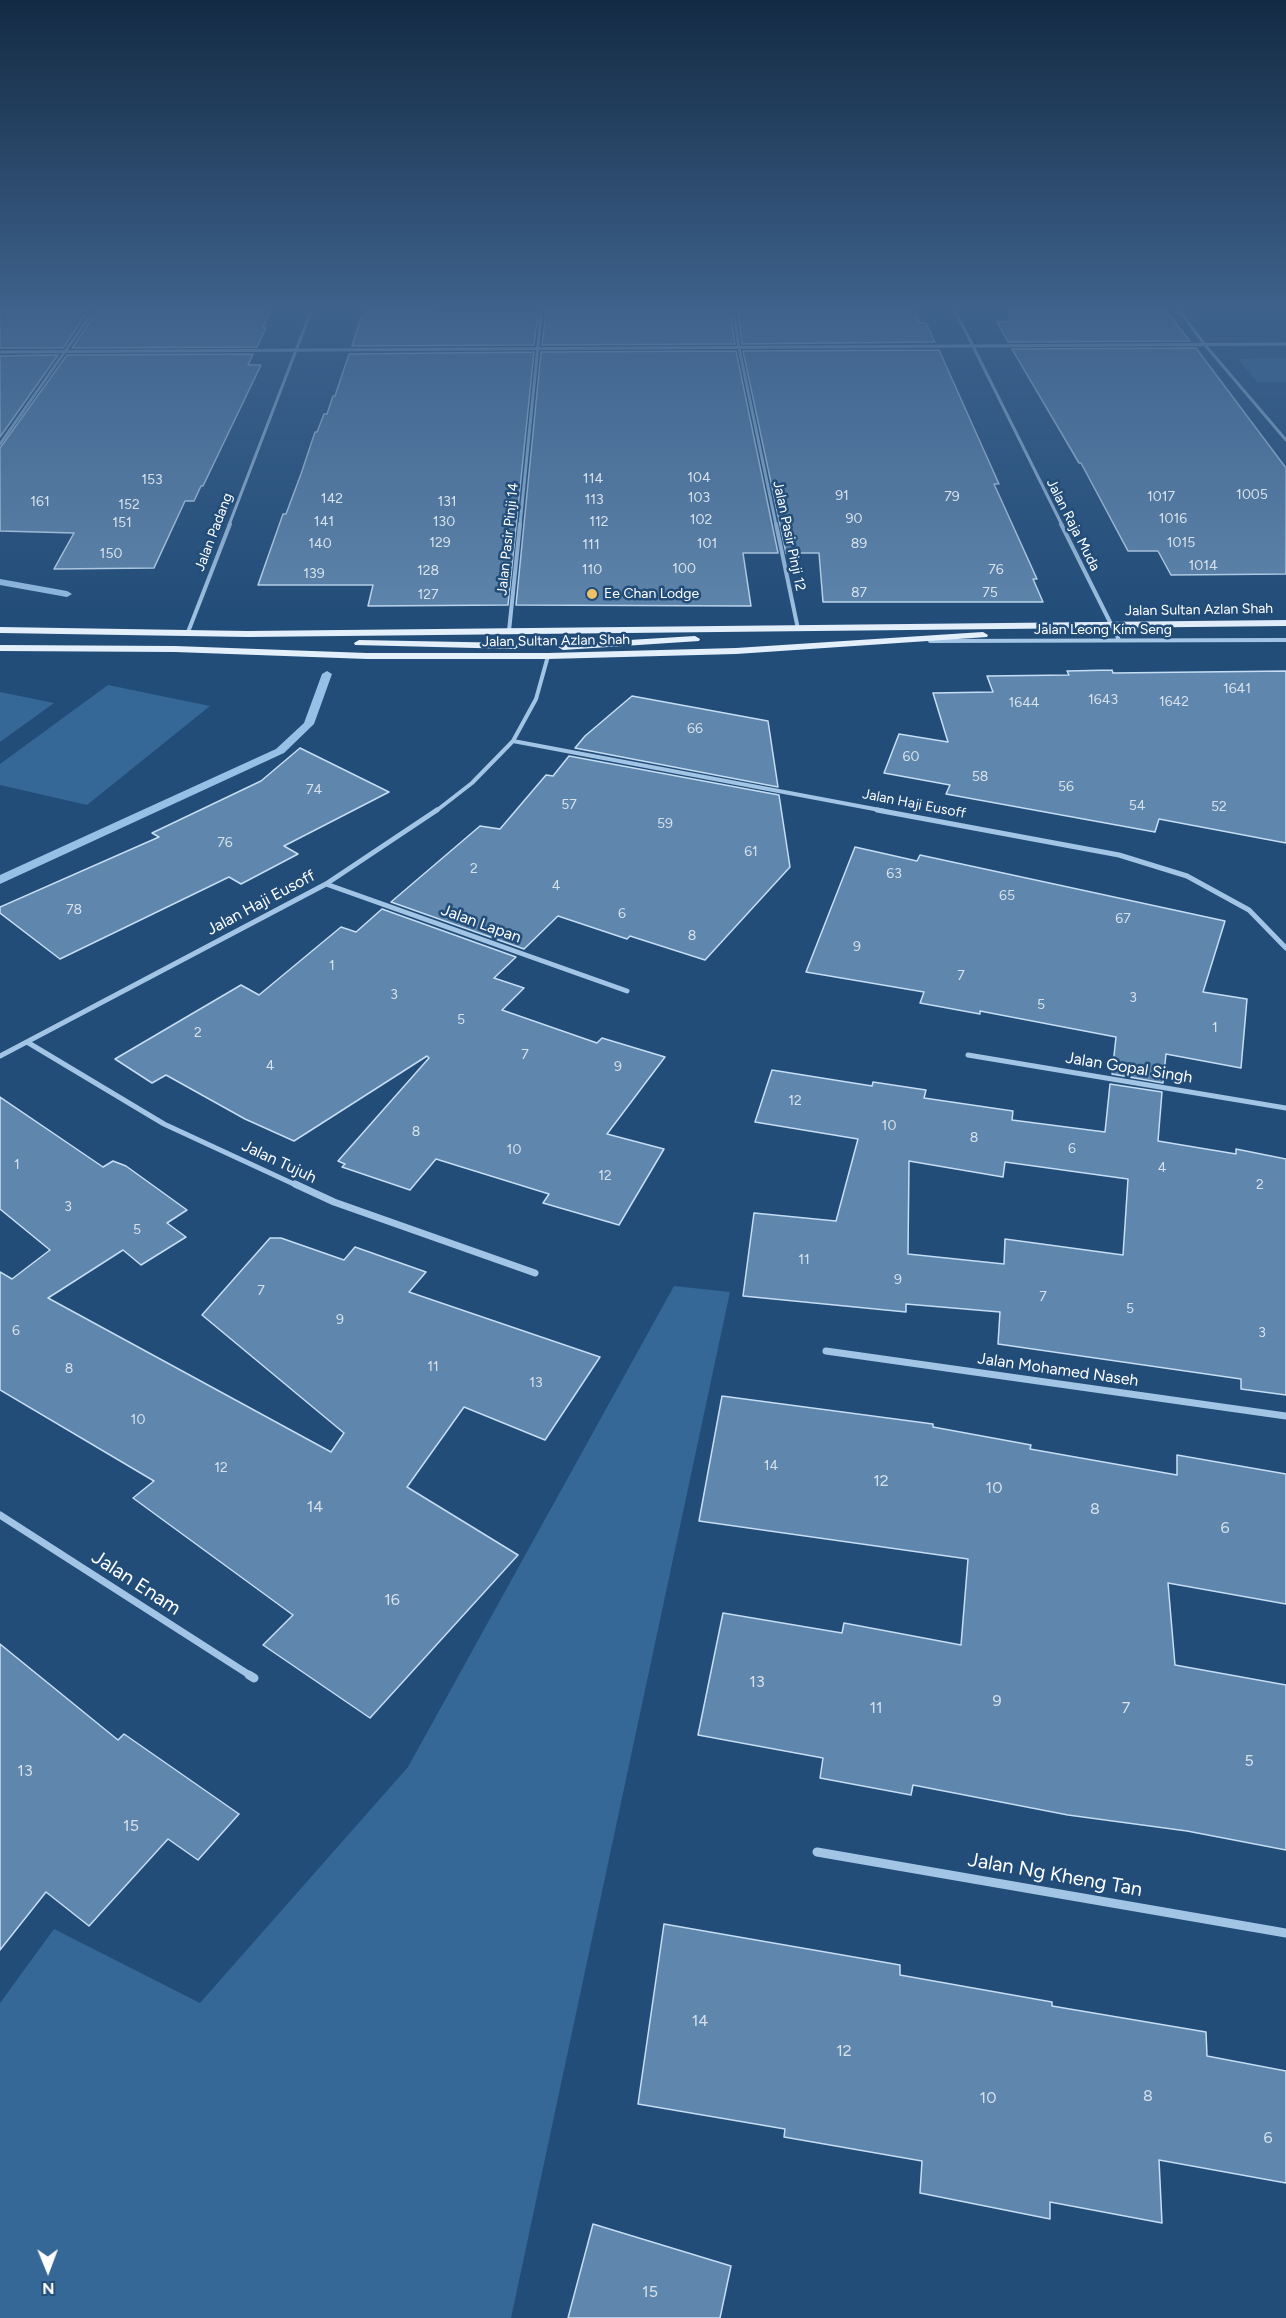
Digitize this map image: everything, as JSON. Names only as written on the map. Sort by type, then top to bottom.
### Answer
[{"type":"main road","name":"Jalan Sultan Azlan Shah","points":[[0,630],[248,634],[1286,623]]},
{"type":"main road","name":"Jalan Sultan Azlan Shah","points":[[0,648],[175,649],[367,656],[548,656],[736,651],[921,640],[1111,625]]},
{"type":"main road","points":[[248,634],[341,642],[510,646],[537,648],[548,656],[561,647],[739,637],[798,629]]},
{"type":"street","points":[[0,444],[21,414]]},
{"type":"street","name":"Jalan Padang","points":[[188,632],[271,414]]},
{"type":"street","name":"Jalan Pasir Pinji 14","points":[[509,631],[532,414]]},
{"type":"street","name":"Jalan Pasir Pinji 12","points":[[753,414],[798,629]]},
{"type":"street","name":"Jalan Raja Muda","points":[[1005,414],[1119,640]]},
{"type":"street","points":[[1264,414],[1286,440]]},
{"type":"street","name":"Jalan Leong Kim Seng","points":[[921,640],[1286,640]]},
{"type":"street","name":"Jalan Haji Eusoff","points":[[0,1056],[326,884],[416,826],[472,783],[513,741],[536,699],[548,656]]},
{"type":"street","name":"Jalan Haji Eusoff","points":[[513,741],[1119,855],[1187,876],[1249,910],[1286,948]]},
{"type":"street","name":"Jalan Lapan","points":[[326,884],[627,991]]},
{"type":"street","name":"Jalan Tujuh","points":[[27,1042],[164,1124],[334,1202],[535,1273]]},
{"type":"street","name":"Jalan Gopal Singh","points":[[968,1055],[1286,1108]]},
{"type":"street","name":"Jalan Mohamed Naseh","points":[[826,1351],[1286,1416]]},
{"type":"street","name":"Jalan Enam","points":[[0,1515],[254,1678]]},
{"type":"street","name":"Jalan Ng Kheng Tan","points":[[818,1852],[1286,1933]]},
{"type":"shaded area","points":[[108,685],[210,706],[87,805],[0,785],[0,764]]},
{"type":"shaded area","points":[[0,692],[54,703],[0,742]]},
{"type":"shaded area","points":[[674,1286],[730,1292],[511,2318],[0,2318],[0,2003],[54,1929],[200,2003],[408,1767]]},
{"type":"building","points":[[0,414],[16,414],[0,437]]},
{"type":"building","points":[[24,414],[237,414],[194,501],[185,501],[154,568],[54,569],[74,533],[0,531],[0,448]]},
{"type":"building","points":[[324,414],[528,414],[508,605],[368,606],[373,585],[258,585],[283,514],[286,514],[315,432]]},
{"type":"building","points":[[535,414],[749,414],[778,553],[743,553],[751,606],[516,605]]},
{"type":"building","points":[[756,414],[968,414],[999,484],[994,484],[1037,579],[1033,579],[1043,602],[823,602],[819,553],[786,553]]},
{"type":"building","points":[[1050,414],[1246,414],[1286,468],[1286,574],[1171,575],[1158,551],[1128,551]]},
{"type":"building","points":[[1112,670],[1113,673],[1286,671],[1286,843],[1159,819],[1155,832],[946,794],[950,785],[884,773],[899,734],[948,742],[933,693],[993,692],[987,676],[1069,675],[1067,671]]},
{"type":"building","points":[[632,696],[768,721],[778,787],[575,748],[585,736]]},
{"type":"building","points":[[300,748],[389,792],[284,846],[298,854],[241,884],[229,877],[60,959],[0,913],[0,907],[159,837],[152,833],[261,781]]},
{"type":"building","points":[[569,756],[779,795],[790,867],[705,960],[630,936],[627,939],[558,916],[524,949],[391,902],[480,826],[500,829],[546,775],[553,776]]},
{"type":"building","points":[[855,847],[917,861],[920,855],[1225,921],[1203,992],[1247,999],[1241,1068],[1166,1054],[1163,1083],[1112,1074],[1116,1037],[980,1011],[980,1014],[920,1003],[924,992],[806,972]]},
{"type":"building","points":[[382,909],[516,957],[494,978],[524,988],[502,1010],[597,1043],[602,1038],[665,1057],[607,1134],[664,1149],[619,1225],[543,1203],[549,1194],[436,1159],[410,1190],[342,1167],[345,1164],[338,1161],[429,1058],[427,1056],[294,1141],[245,1119],[166,1075],[152,1083],[115,1059],[241,985],[259,995],[341,927],[356,932]]},
{"type":"building","points":[[772,1070],[872,1086],[873,1082],[926,1090],[924,1098],[1013,1111],[1012,1120],[1105,1132],[1110,1084],[1162,1092],[1158,1141],[1236,1154],[1236,1149],[1286,1159],[1286,1395],[1241,1389],[1241,1379],[998,1344],[1000,1312],[906,1304],[906,1312],[743,1296],[754,1213],[836,1221],[858,1139],[755,1122]],"holes":[[[909,1161],[1003,1177],[1005,1162],[1128,1179],[1123,1255],[1005,1239],[1004,1264],[908,1254]]]},
{"type":"building","points":[[0,1097],[103,1167],[113,1161],[126,1166],[187,1210],[167,1223],[186,1237],[141,1265],[123,1250],[48,1298],[331,1452],[344,1433],[202,1315],[270,1238],[281,1238],[344,1260],[355,1247],[426,1272],[409,1292],[600,1357],[545,1440],[464,1407],[407,1487],[518,1555],[370,1718],[263,1645],[293,1615],[133,1498],[154,1481],[0,1390],[0,1272],[12,1279],[50,1250],[0,1209]]},
{"type":"building","points":[[722,1396],[933,1424],[933,1427],[1031,1445],[1030,1449],[1177,1475],[1177,1455],[1286,1474],[1286,1604],[1168,1583],[1175,1665],[1286,1685],[1286,1850],[1187,1831],[1068,1815],[913,1785],[911,1795],[820,1778],[823,1758],[698,1735],[723,1613],[842,1633],[844,1623],[961,1645],[968,1559],[699,1521]]},
{"type":"building","points":[[0,1644],[118,1740],[124,1734],[239,1814],[198,1860],[168,1839],[89,1926],[46,1892],[0,1950]]},
{"type":"building","points":[[664,1924],[900,1965],[900,1975],[1052,2002],[1052,2006],[1206,2032],[1207,2056],[1286,2071],[1286,2183],[1159,2160],[1162,2223],[1050,2202],[1050,2219],[920,2193],[922,2161],[784,2137],[785,2129],[638,2104]]},
{"type":"building","points":[[593,2224],[731,2266],[720,2318],[568,2318]]},
{"type":"waterway","points":[[0,582],[67,594]]},
{"type":"waterway","points":[[0,880],[280,751],[309,724],[327,674]]},
{"type":"place","name":"Ee Chan Lodge","points":[[592,594]]}]
